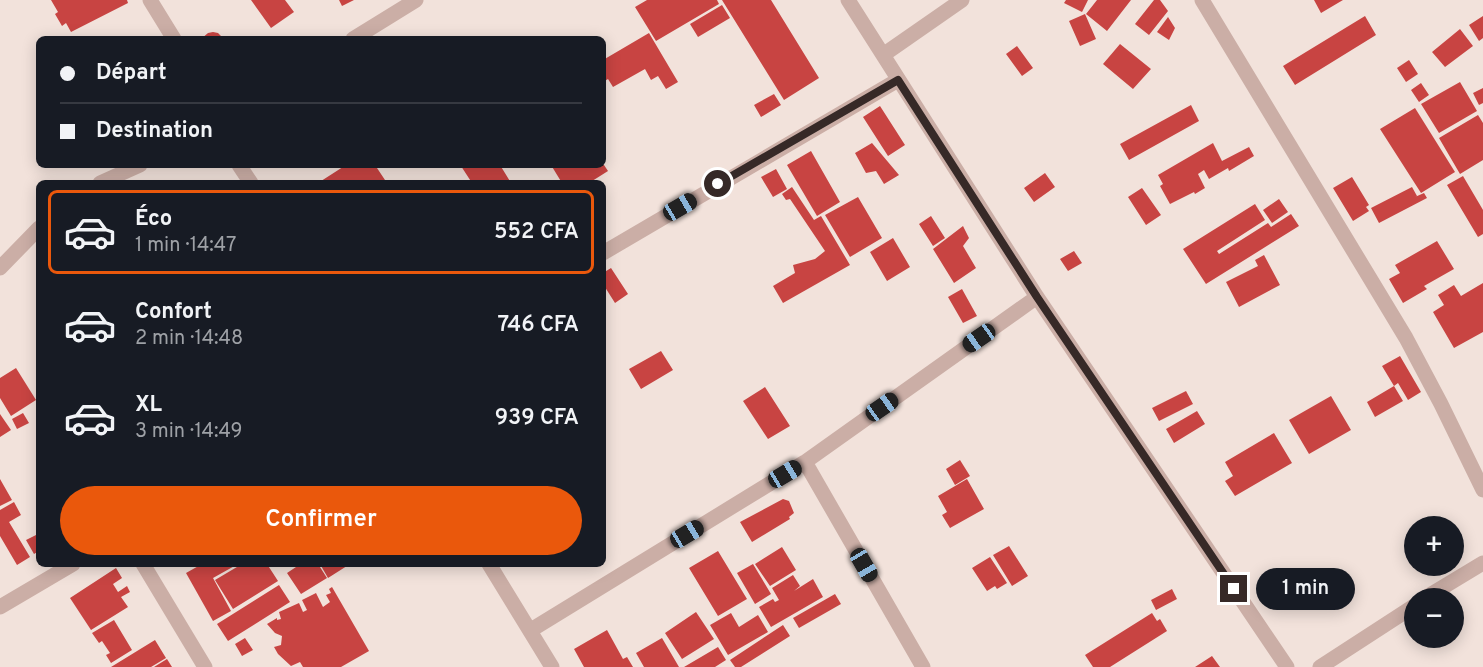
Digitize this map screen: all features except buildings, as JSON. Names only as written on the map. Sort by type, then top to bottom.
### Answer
[{"type":"street","points":[[150,0],[172,36]]},
{"type":"street","points":[[358,36],[416,0]]},
{"type":"street","points":[[848,0],[1037,297],[1287,667]]},
{"type":"street","points":[[883,55],[962,0]]},
{"type":"street","points":[[1202,0],[1406,338],[1483,490]]},
{"type":"street","points":[[606,250],[898,80]]},
{"type":"street","points":[[107,180],[133,168]]},
{"type":"street","points":[[0,268],[36,231]]},
{"type":"street","points":[[531,630],[805,462],[1037,297]]},
{"type":"street","points":[[805,462],[923,667]]},
{"type":"street","points":[[1442,588],[1483,563]]},
{"type":"street","points":[[0,607],[68,567]]},
{"type":"street","points":[[145,567],[205,667]]},
{"type":"street","points":[[491,567],[552,667]]},
{"type":"street","points":[[1320,667],[1404,612]]},
{"type":"route","points":[[718,184],[898,80],[1037,297],[1234,589]]}]
